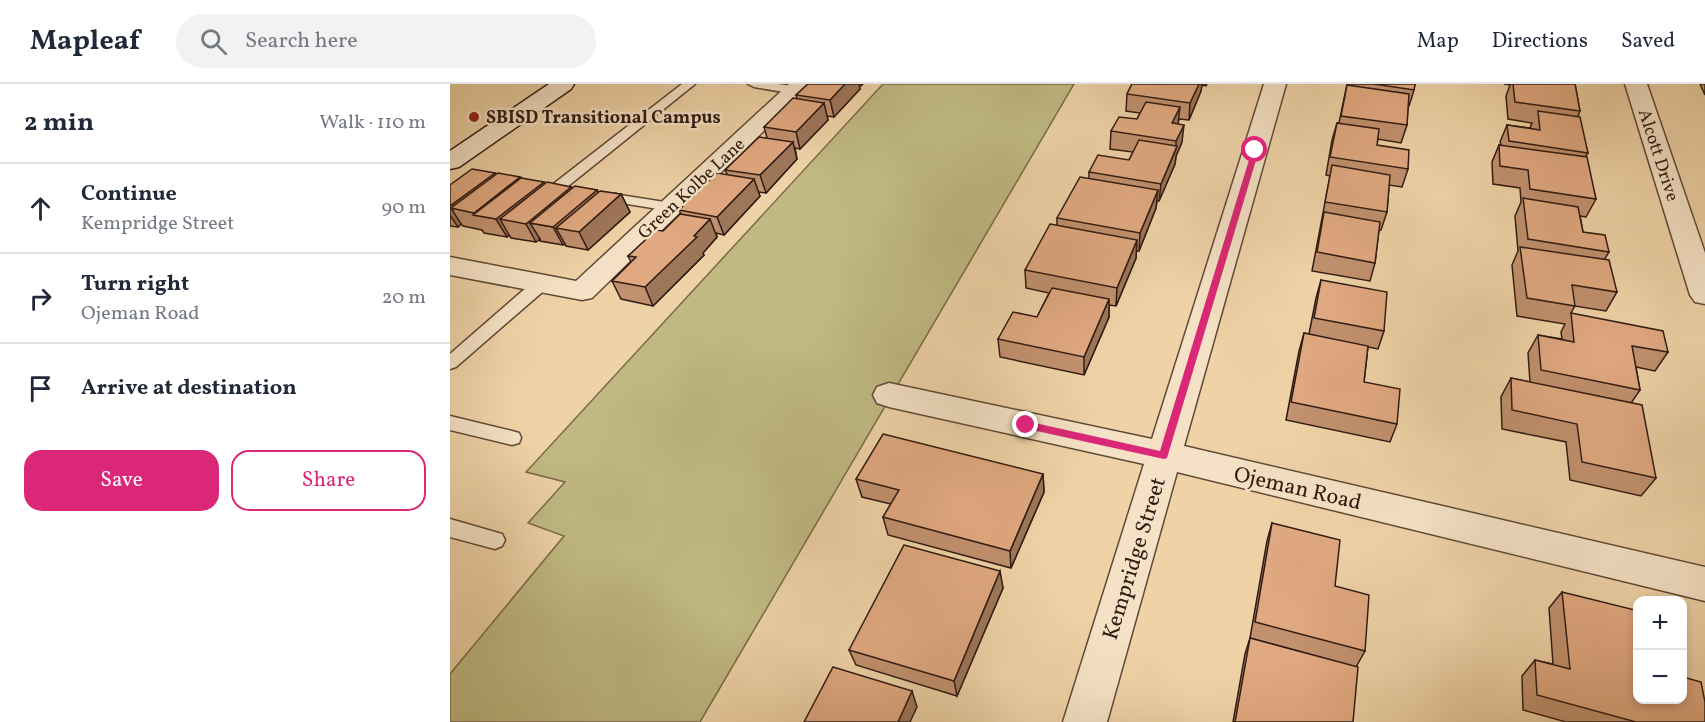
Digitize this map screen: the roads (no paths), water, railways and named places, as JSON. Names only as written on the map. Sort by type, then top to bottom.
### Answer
[{"type":"street","points":[[450,162],[564,84]]},
{"type":"street","name":"Kempridge Street","points":[[1084,722],[1275,84]]},
{"type":"street","name":"Alcott Drive","points":[[1636,84],[1705,295]]},
{"type":"street","name":"Green Kolbe Lane","points":[[541,284],[582,291],[798,87]]},
{"type":"street","points":[[450,266],[541,284]]},
{"type":"street","name":"Ojeman Road","points":[[889,394],[1164,455],[1705,584]]},
{"type":"lane","points":[[670,207],[552,187],[689,84]]},
{"type":"lane","points":[[754,84],[798,87]]},
{"type":"lane","points":[[450,363],[541,284]]},
{"type":"lane","points":[[450,423],[512,438]]},
{"type":"lane","points":[[450,528],[495,540]]},
{"type":"place","name":"SBISD Transitional Campus","points":[[474,117]]}]
